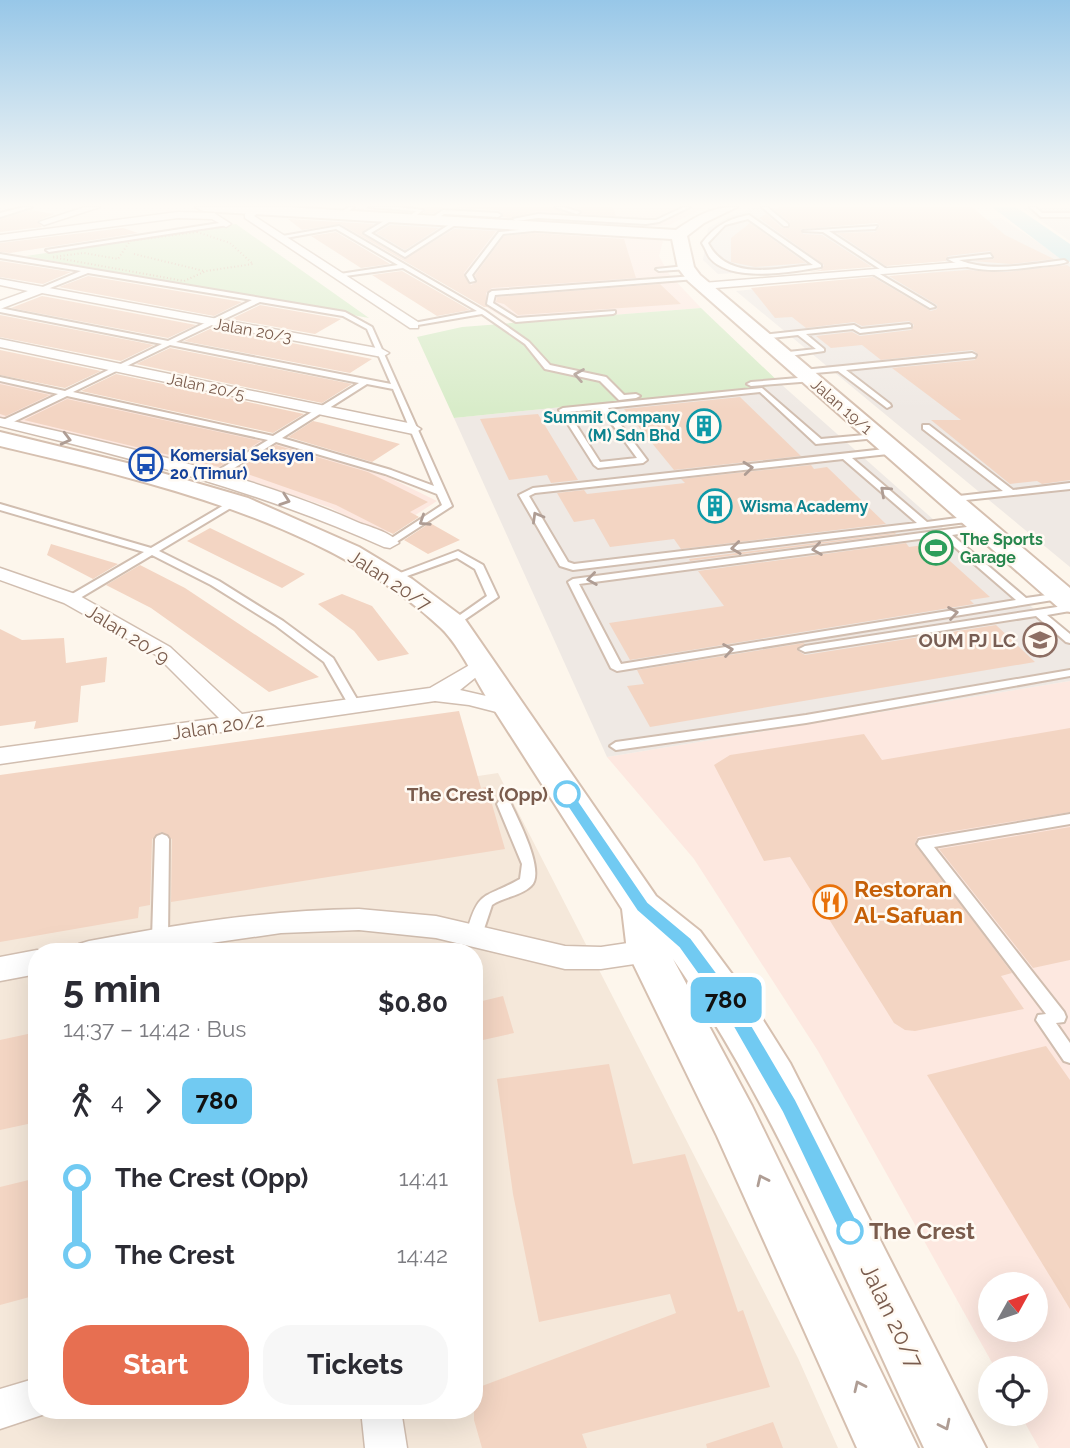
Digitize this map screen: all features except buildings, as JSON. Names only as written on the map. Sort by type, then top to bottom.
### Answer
[{"type":"street","name":"Jalan 19/1","points":[[701,275],[782,355],[1067,602]]},
{"type":"street","points":[[340,276],[414,325]]},
{"type":"street","name":"Jalan 20/3","points":[[0,282],[382,353]]},
{"type":"street","points":[[0,307],[40,290]]},
{"type":"street","name":"Jalan 20/5","points":[[0,343],[413,429]]},
{"type":"street","name":"Jalan 20/7","points":[[1,428],[215,476],[329,514],[390,543]]},
{"type":"street","name":"Jalan 20/7","points":[[1,428],[236,501],[365,560],[454,625],[645,929],[888,1448]]},
{"type":"street","points":[[365,560],[390,543]]},
{"type":"street","name":"Jalan 20/9","points":[[0,574],[71,599],[163,652],[238,723]]},
{"type":"street","name":"Jalan 20/2","points":[[435,694],[459,682],[480,665]]},
{"type":"street","name":"Jalan 20/2","points":[[0,756],[435,694],[470,698],[508,708]]},
{"type":"street","points":[[138,943],[318,919],[398,921],[474,935],[554,957],[604,959],[645,929]]},
{"type":"street","name":"Jalan 20/7","points":[[645,929],[685,943],[730,1006],[773,1078],[956,1448]]},
{"type":"street","points":[[0,969],[28,964]]},
{"type":"street","points":[[0,1409],[28,1401]]},
{"type":"street","points":[[382,1419],[386,1448]]},
{"type":"lane","points":[[40,290],[78,275]]},
{"type":"lane","points":[[108,275],[345,314],[370,328],[447,506],[390,543]]},
{"type":"lane","points":[[340,276],[349,275]]},
{"type":"lane","points":[[418,275],[483,312],[527,343],[548,367],[603,379],[622,398],[806,376],[840,369],[972,355]]},
{"type":"lane","points":[[469,275],[472,281]]},
{"type":"lane","points":[[613,312],[516,320],[491,303],[492,292],[621,275]]},
{"type":"lane","points":[[877,275],[932,307]]},
{"type":"lane","points":[[1,428],[258,300]]},
{"type":"lane","points":[[0,307],[397,388]]},
{"type":"lane","points":[[414,325],[483,312]]},
{"type":"lane","points":[[762,337],[854,327],[860,331],[909,326]]},
{"type":"lane","points":[[782,355],[822,350],[800,333]]},
{"type":"lane","points":[[840,369],[887,406]]},
{"type":"lane","points":[[0,379],[272,439],[404,477],[441,492]]},
{"type":"lane","points":[[215,476],[366,382]]},
{"type":"lane","points":[[603,406],[643,460],[598,465],[562,410],[762,390],[818,442],[876,436]]},
{"type":"lane","points":[[926,427],[1011,493]]},
{"type":"lane","points":[[894,452],[533,491],[524,495],[564,564],[573,567],[925,525],[977,523]]},
{"type":"lane","points":[[846,457],[925,525]]},
{"type":"lane","points":[[950,500],[1070,486]]},
{"type":"lane","points":[[71,599],[236,501]]},
{"type":"lane","points":[[0,507],[152,551],[215,583],[279,623],[329,660],[355,706]]},
{"type":"lane","points":[[977,523],[943,531],[573,582],[618,668],[1023,601],[1067,602]]},
{"type":"lane","points":[[943,531],[1023,601]]},
{"type":"lane","points":[[392,578],[458,554],[478,567],[493,597],[454,625]]},
{"type":"lane","points":[[805,649],[1037,612],[1067,602]]},
{"type":"lane","points":[[1037,612],[1070,640]]},
{"type":"lane","points":[[616,746],[806,719],[1070,673]]},
{"type":"lane","points":[[474,935],[480,908],[495,893],[514,890],[527,882],[529,864],[504,804]]},
{"type":"lane","points":[[1070,819],[924,844],[1051,1018],[1070,1056]]},
{"type":"lane","points":[[160,939],[162,839]]},
{"type":"path","points":[[149,275],[184,281],[198,275]]},
{"type":"shaded area","points":[[430,275],[459,275],[450,286]]},
{"type":"shaded area","points":[[459,275],[670,275],[701,308],[513,323],[450,286]]},
{"type":"shaded area","points":[[905,275],[1070,275],[1070,567],[736,291]]},
{"type":"shaded area","points":[[0,381],[263,440],[388,477],[437,501],[383,536],[331,508],[231,474],[0,419]]},
{"type":"shaded area","points":[[782,385],[1070,641],[1070,681],[607,757],[454,418]]},
{"type":"shaded area","points":[[1070,681],[1070,1448],[1039,1448],[1027,1426],[1048,1426],[1048,1356],[988,1356],[980,1342],[1048,1342],[1048,1272],[978,1272],[978,1338],[818,1051],[694,859],[607,757]]},
{"type":"shaded area","points":[[498,773],[798,1358],[838,1448],[0,1448],[0,848]]},
{"type":"green space","points":[[129,275],[308,275],[369,318]]},
{"type":"green space","points":[[701,308],[782,385],[454,418],[417,337],[462,327]]},
{"type":"bus line","name":"780","points":[[567,794],[642,907],[685,943],[730,1006],[789,1106],[850,1231]]},
{"type":"place","name":"Summit Company (M) Sdn Bhd","points":[[704,426]]},
{"type":"place","name":"Komersial Seksyen 20 (Timur)","points":[[146,464]]},
{"type":"place","name":"Wisma Academy","points":[[715,506]]},
{"type":"place","name":"The Sports Garage","points":[[936,548]]},
{"type":"place","name":"OUM PJ LC","points":[[1040,640]]},
{"type":"place","name":"The Crest (Opp)","points":[[567,794]]},
{"type":"place","name":"Restoran Al-Safuan","points":[[830,902]]},
{"type":"place","name":"The Crest","points":[[850,1231]]}]
